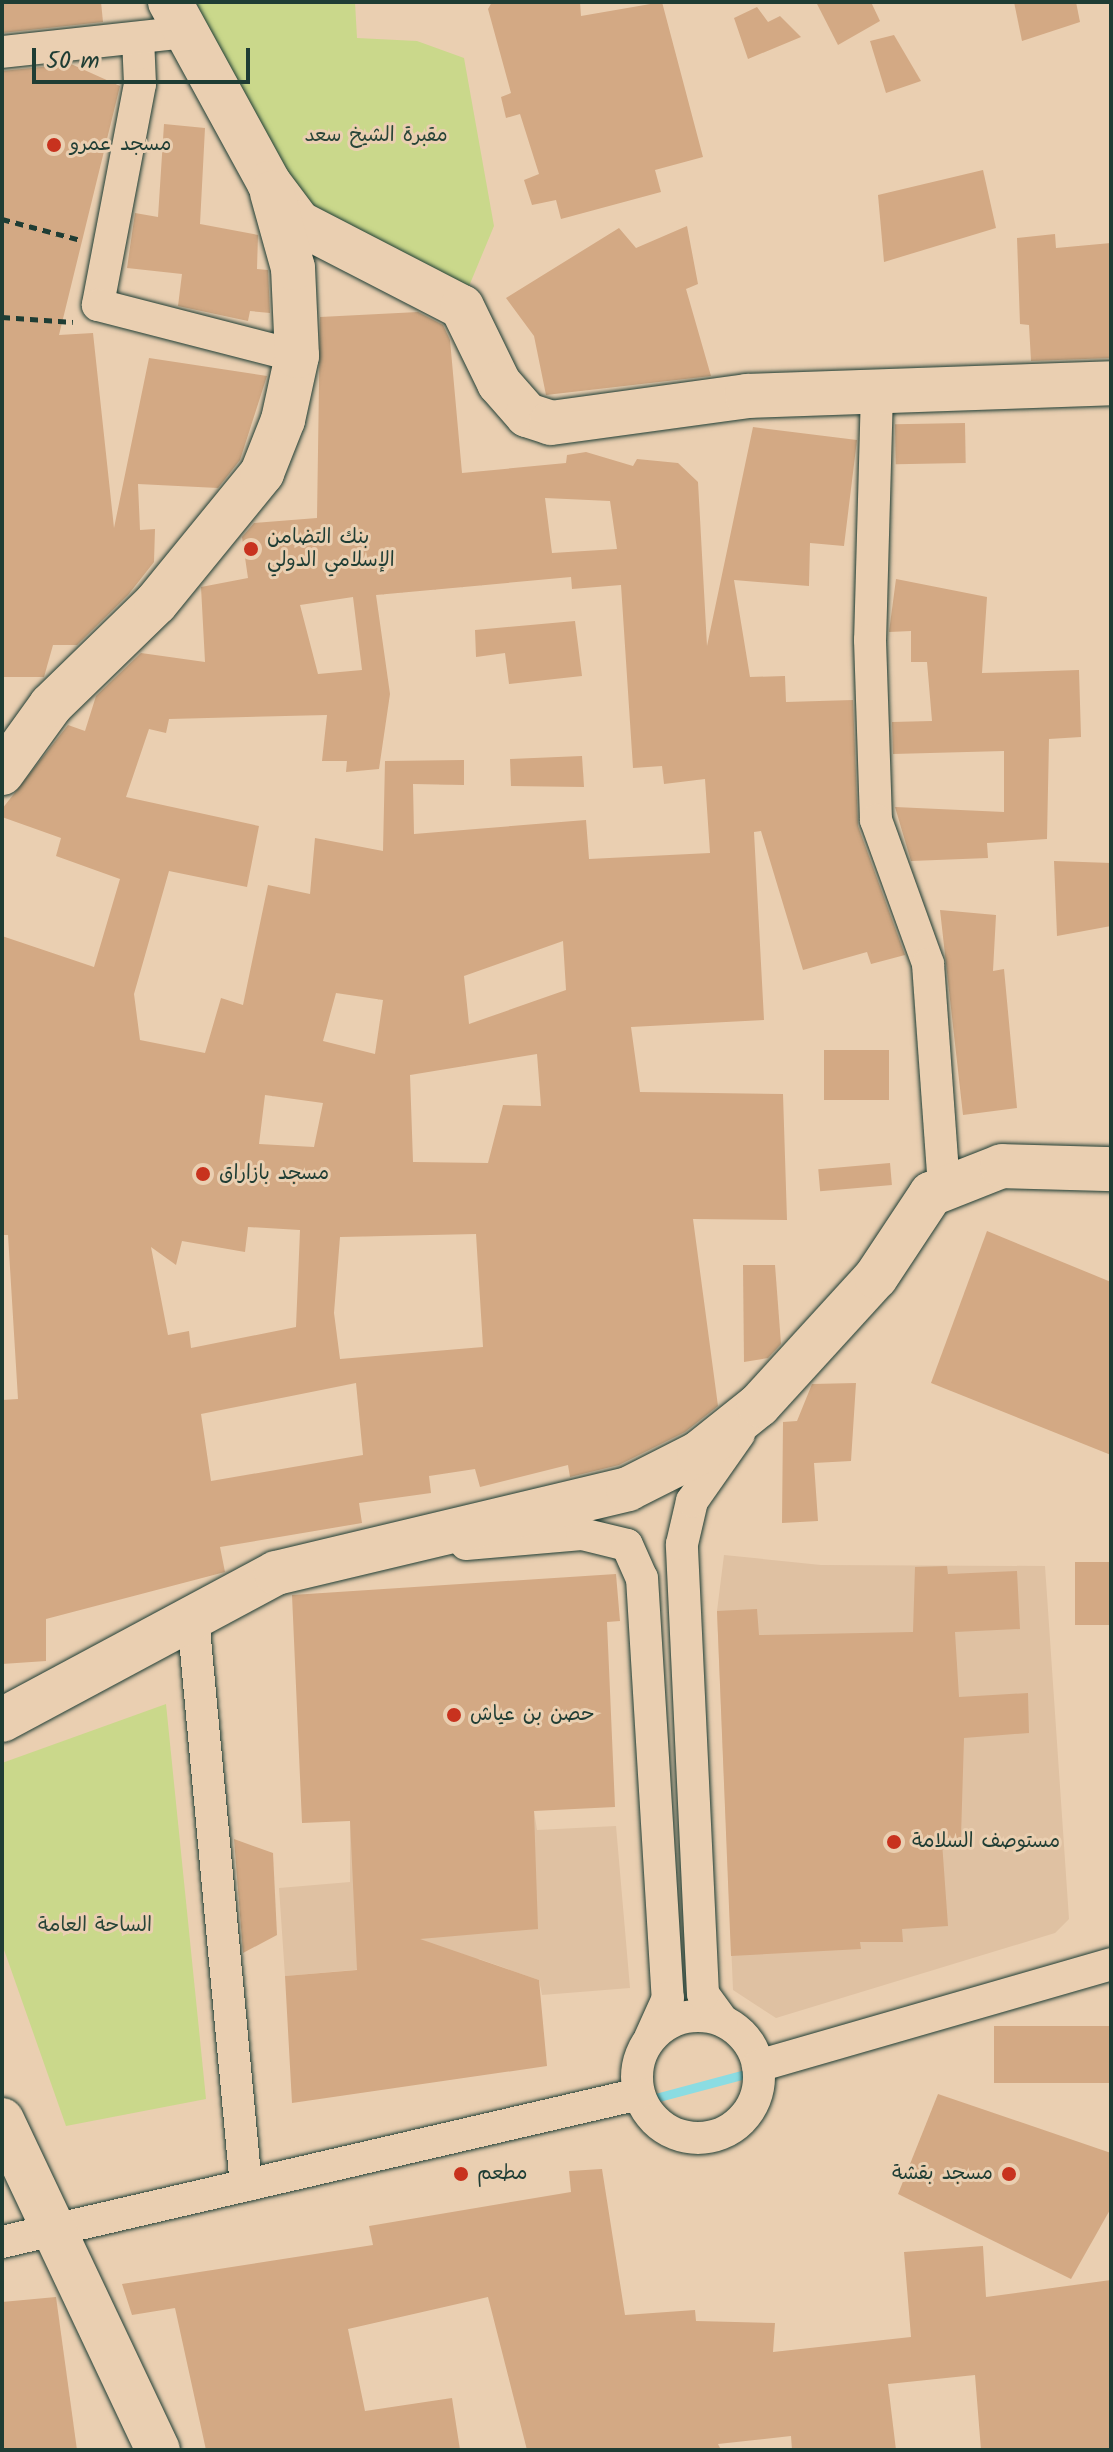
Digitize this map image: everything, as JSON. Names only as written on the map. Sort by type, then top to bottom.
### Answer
[{"type":"main road","points":[[178,17],[269,183],[299,223],[462,307],[499,383],[527,415],[551,423],[747,396],[1111,383]]},
{"type":"main road","points":[[2,773],[51,705],[156,603],[262,473],[283,420],[297,356],[293,268],[269,183]]},
{"type":"main road","points":[[295,312],[302,283],[327,264],[357,264],[432,291]]},
{"type":"main road","points":[[2,1720],[276,1573],[628,1489],[699,1453],[759,1405],[876,1277],[931,1194],[1002,1166],[1111,1169]]},
{"type":"main road","points":[[2,1708],[68,1684]]},
{"type":"main road","points":[[2,2098],[9,2135],[158,2450]]},
{"type":"street","points":[[2,52],[138,38],[178,17]]},
{"type":"street","points":[[138,38],[140,84],[98,305],[297,356]]},
{"type":"street","points":[[877,392],[870,640],[876,820],[928,964],[944,1187]]},
{"type":"street","points":[[355,1554],[582,1534],[627,1545],[642,1578],[668,1998],[636,2074],[639,2094],[662,2128],[681,2137],[722,2135],[752,2107],[758,2066],[739,2031],[722,2020],[703,1994],[682,1544],[692,1501],[759,1405]]},
{"type":"street","points":[[193,1618],[246,2186]]},
{"type":"street","points":[[758,2066],[1111,1964]]},
{"type":"street","points":[[650,2038],[684,2017],[722,2020]]},
{"type":"street","points":[[2,2242],[639,2094]]},
{"type":"path","points":[[2,219],[109,247]]},
{"type":"path","points":[[2,317],[91,323],[98,305]]},
{"type":"shaded area","name":"مستوصف السلامة","points":[[724,1555],[821,1565],[1045,1566],[1069,1919],[1055,1933],[776,2018],[733,1990],[717,1611]]},
{"type":"shaded area","points":[[534,1811],[537,1830],[616,1826],[630,1988],[542,1995],[539,1980],[479,1959],[285,1976],[279,1888],[350,1882],[350,1821]]},
{"type":"green space","name":"مقبرة الشيخ سعد","points":[[196,2],[355,2],[357,38],[417,41],[464,58],[494,226],[467,291],[302,206],[265,148]]},
{"type":"green space","name":"الساحة العامة","points":[[166,1704],[206,2099],[66,2126],[2,1944],[2,1763]]},
{"type":"building","points":[[2,2],[101,2],[103,22],[2,33]]},
{"type":"building","points":[[492,2],[580,2],[581,16],[662,2],[703,157],[655,170],[661,192],[561,219],[556,200],[532,205],[524,180],[539,174],[520,114],[506,118],[501,97],[511,93],[488,9]]},
{"type":"building","points":[[816,2],[871,2],[880,21],[838,45]]},
{"type":"building","points":[[1014,2],[1076,2],[1080,22],[1022,41]]},
{"type":"building","points":[[757,7],[768,22],[780,16],[801,37],[748,59],[734,18]]},
{"type":"building","points":[[894,35],[921,81],[886,93],[870,41]]},
{"type":"building","points":[[71,64],[120,86],[59,335],[93,333],[114,528],[149,358],[267,376],[240,460],[218,488],[138,484],[140,530],[155,529],[154,562],[128,595],[77,645],[53,645],[44,677],[2,677],[2,71]]},
{"type":"building","points":[[164,124],[205,128],[200,224],[258,235],[257,269],[268,270],[270,313],[250,311],[248,321],[178,306],[182,274],[127,268],[135,213],[158,217]]},
{"type":"building","points":[[983,170],[996,228],[884,262],[878,195]]},
{"type":"building","points":[[687,226],[698,284],[686,289],[711,376],[546,395],[534,336],[506,298],[619,228],[636,248]]},
{"type":"building","points":[[1055,234],[1056,248],[1111,243],[1111,358],[1031,361],[1029,325],[1020,324],[1017,238]]},
{"type":"building","points":[[418,312],[443,325],[450,340],[462,473],[566,463],[567,455],[586,452],[633,466],[637,459],[678,463],[698,482],[707,646],[753,427],[857,440],[844,546],[810,543],[809,586],[734,580],[750,677],[785,676],[786,702],[853,700],[858,826],[905,955],[871,964],[867,952],[803,970],[761,831],[754,832],[764,1020],[631,1027],[640,1092],[783,1094],[787,1220],[693,1219],[718,1406],[685,1432],[619,1465],[570,1477],[568,1465],[480,1487],[475,1469],[429,1476],[431,1493],[359,1503],[362,1523],[220,1547],[225,1572],[46,1619],[46,1661],[2,1664],[2,1400],[18,1399],[8,1235],[2,1235],[2,936],[94,967],[120,879],[56,856],[61,838],[2,817],[2,809],[68,725],[85,731],[96,696],[141,653],[205,662],[201,587],[248,578],[242,537],[254,523],[317,518],[320,317]],"holes":[[[545,498],[610,501],[617,549],[552,553]],[[571,577],[572,589],[621,585],[633,768],[662,766],[664,784],[705,779],[710,853],[589,859],[586,820],[414,834],[413,784],[464,785],[464,760],[385,761],[383,851],[315,838],[310,894],[268,885],[243,1005],[221,998],[205,1053],[140,1040],[134,994],[169,871],[247,887],[259,826],[126,797],[149,729],[166,733],[169,719],[327,715],[322,761],[347,761],[346,772],[379,769],[390,694],[376,595]],[[353,597],[362,670],[318,674],[300,605]],[[563,941],[566,990],[469,1024],[464,976]],[[336,993],[383,1000],[375,1054],[323,1041]],[[537,1054],[541,1106],[503,1105],[488,1163],[413,1162],[410,1075]],[[265,1095],[323,1103],[314,1147],[259,1144]],[[248,1227],[300,1230],[296,1327],[191,1348],[189,1331],[168,1335],[151,1247],[176,1265],[182,1241],[245,1252]],[[476,1234],[483,1347],[340,1359],[334,1313],[340,1237]],[[356,1383],[363,1455],[211,1481],[201,1414]]]},
{"type":"building","points":[[965,423],[966,463],[896,464],[895,424]]},
{"type":"building","points":[[896,579],[987,597],[982,673],[1079,670],[1081,737],[1049,739],[1047,839],[987,843],[988,858],[911,861],[895,807],[1004,812],[1004,751],[893,754],[892,722],[932,721],[927,662],[911,662],[911,631],[889,632]]},
{"type":"building","points":[[575,621],[582,676],[509,684],[505,653],[476,657],[475,630]]},
{"type":"building","points":[[582,756],[584,787],[511,786],[510,759]]},
{"type":"building","points":[[1054,861],[1111,863],[1111,926],[1057,936]]},
{"type":"building","points":[[940,910],[996,915],[993,971],[1004,969],[1017,1108],[963,1115]]},
{"type":"building","points":[[824,1050],[889,1050],[889,1100],[824,1100]]},
{"type":"building","points":[[890,1163],[892,1185],[820,1191],[818,1169]]},
{"type":"building","points":[[987,1231],[1111,1282],[1111,1455],[931,1383]]},
{"type":"building","points":[[743,1265],[775,1265],[781,1344],[768,1358],[744,1362]]},
{"type":"building","points":[[856,1383],[851,1461],[814,1463],[818,1521],[782,1523],[783,1422],[797,1421],[812,1384]]},
{"type":"building","points":[[1075,1562],[1111,1562],[1111,1625],[1075,1625]]},
{"type":"building","name":"مستوصف السلامة","points":[[947,1566],[948,1574],[1017,1571],[1020,1629],[955,1632],[959,1697],[1028,1693],[1029,1733],[964,1738],[961,1837],[942,1842],[948,1926],[902,1929],[903,1942],[860,1942],[861,1949],[731,1956],[717,1611],[757,1609],[759,1635],[913,1632],[915,1567]]},
{"type":"building","points":[[616,1574],[620,1621],[607,1622],[615,1807],[534,1811],[538,1929],[420,1939],[539,1980],[547,2066],[292,2103],[285,1976],[357,1970],[350,1821],[302,1823],[292,1595]]},
{"type":"building","points":[[234,1839],[273,1853],[277,1935],[243,1953]]},
{"type":"building","points":[[994,2026],[1111,2026],[1111,2083],[994,2083]]},
{"type":"building","name":"مسجد بقشة","points":[[938,2094],[1111,2153],[1111,2208],[1071,2279],[898,2194]]},
{"type":"building","points":[[602,2169],[625,2315],[695,2310],[696,2321],[775,2323],[773,2352],[911,2337],[904,2252],[983,2246],[986,2297],[1111,2280],[1111,2450],[981,2450],[975,2375],[888,2384],[896,2450],[792,2450],[791,2436],[718,2444],[721,2450],[527,2450],[488,2297],[348,2329],[365,2411],[452,2398],[460,2450],[206,2450],[175,2308],[132,2315],[122,2284],[373,2245],[369,2226],[571,2192],[569,2171]]},
{"type":"building","points":[[56,2297],[77,2450],[2,2450],[2,2302]]},
{"type":"waterway","points":[[644,2101],[757,2071]]},
{"type":"place","name":"مسجد عمرو","points":[[54,145]]},
{"type":"place","name":"بنك التضامن الإسلامي الدولي","points":[[251,549]]},
{"type":"place","name":"مسجد بازاراق","points":[[203,1174]]},
{"type":"place","name":"حصن بن عياش","points":[[454,1715]]},
{"type":"place","name":"مستوصف السلامة","points":[[894,1842]]},
{"type":"place","name":"مطعم","points":[[461,2174]]},
{"type":"place","name":"مسجد بقشة","points":[[1009,2174]]}]
